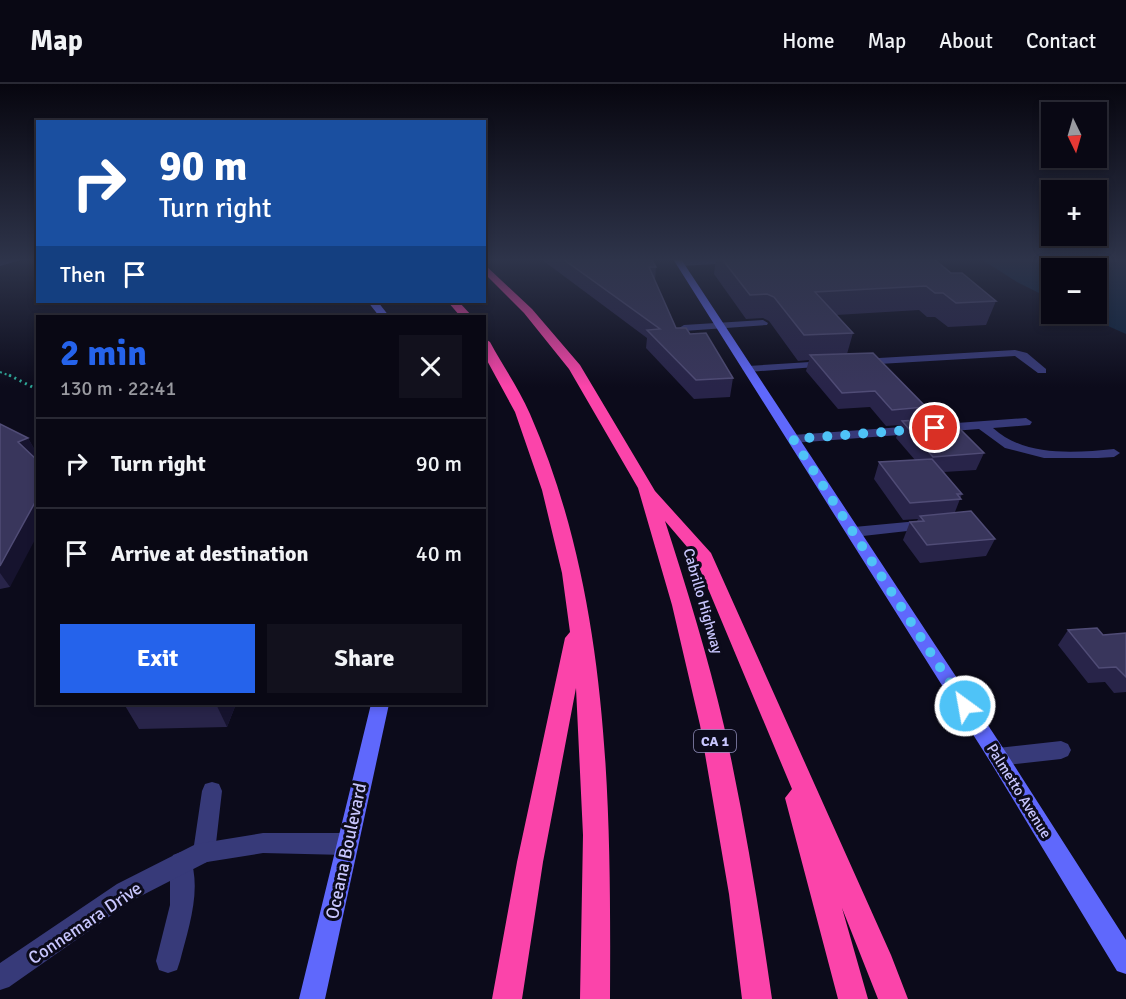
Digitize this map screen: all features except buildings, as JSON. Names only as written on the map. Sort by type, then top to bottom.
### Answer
[{"type":"highway","name":"Cabrillo Highway","points":[[520,302],[575,368],[646,488],[682,605],[712,725],[743,894],[757,999]]},
{"type":"highway","points":[[454,303],[465,315]]},
{"type":"highway","points":[[486,346],[517,400],[540,456],[561,528],[578,622],[587,702],[595,829],[595,999]]},
{"type":"highway","points":[[646,488],[702,553],[881,965],[893,999]]},
{"type":"highway","points":[[507,999],[530,862],[578,622]]},
{"type":"highway","points":[[735,625],[804,817],[853,999]]},
{"type":"street","name":"Palmetto Avenue","points":[[704,302],[998,757],[1126,962]]},
{"type":"street","points":[[374,303],[383,315]]},
{"type":"street","points":[[684,328],[763,323]]},
{"type":"street","points":[[748,369],[1015,353],[1023,355],[1042,371]]},
{"type":"street","points":[[793,439],[1026,422]]},
{"type":"street","points":[[982,425],[988,432],[1007,443],[1030,450],[1073,457],[1114,453]]},
{"type":"street","points":[[854,532],[943,524]]},
{"type":"street","name":"Oceana Boulevard","points":[[312,999],[380,705]]},
{"type":"street","points":[[998,757],[1061,750]]},
{"type":"street","points":[[204,852],[212,791]]},
{"type":"street","name":"Connemara Drive","points":[[0,978],[125,892],[204,852],[263,843],[346,844]]},
{"type":"street","points":[[168,962],[182,905],[181,864]]},
{"type":"path","points":[[0,372],[24,381],[36,389]]},
{"type":"water","points":[[1107,302],[1126,302],[1126,334],[1104,324],[1107,324]]},
{"type":"route","points":[[935,428],[793,439],[965,706]]}]
